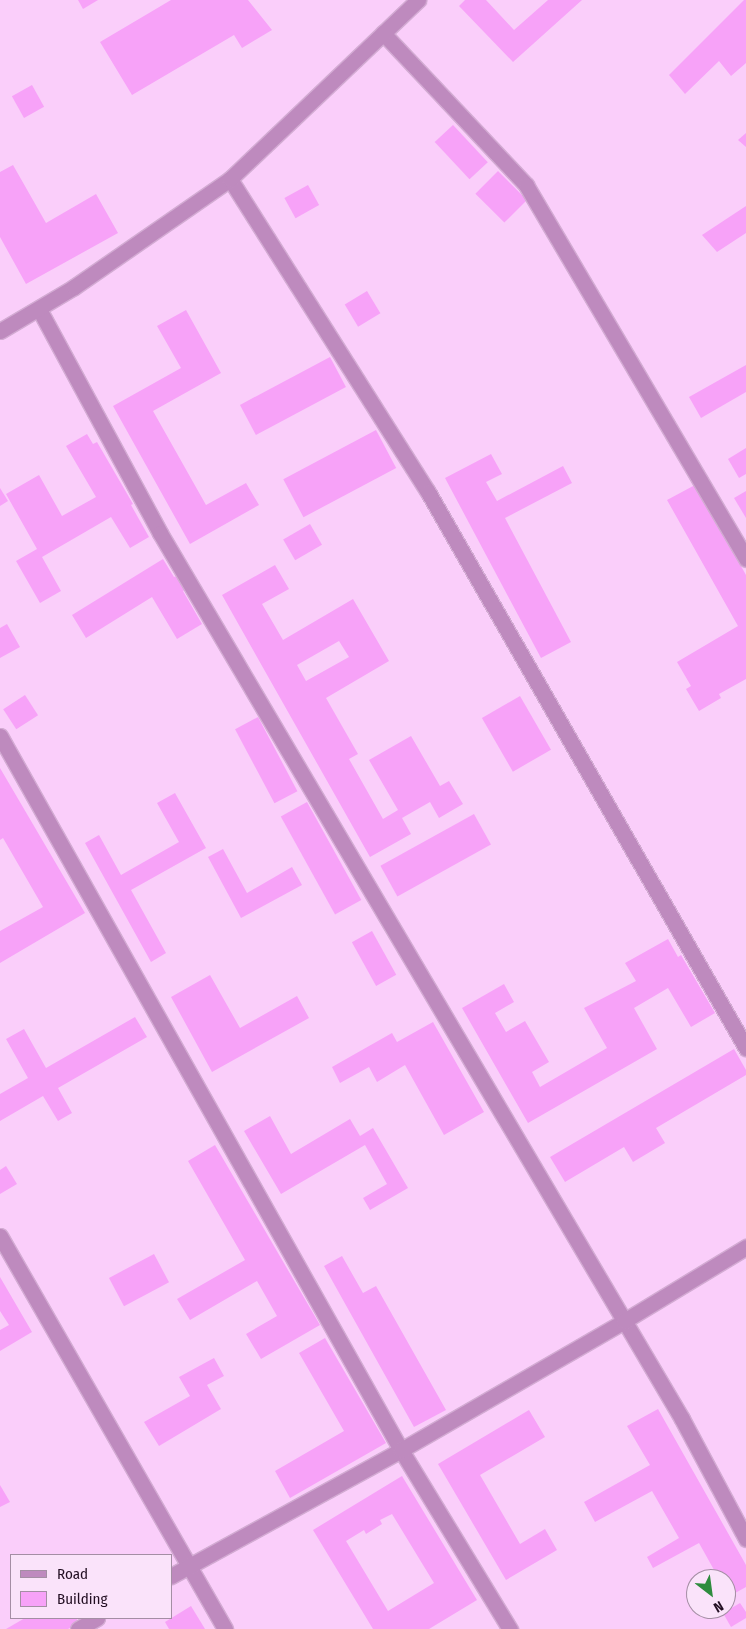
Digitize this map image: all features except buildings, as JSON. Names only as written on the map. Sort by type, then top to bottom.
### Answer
[{"type":"street","points":[[0,331],[39,309],[230,179],[416,1]]},
{"type":"street","points":[[383,33],[526,185],[746,559]]},
{"type":"street","points":[[230,179],[428,492],[746,1048]]},
{"type":"street","points":[[39,309],[160,533],[682,1419],[746,1539]]},
{"type":"street","points":[[0,736],[401,1450],[510,1629]]},
{"type":"street","points":[[0,1236],[225,1629]]},
{"type":"street","points":[[172,1575],[401,1450],[624,1321],[746,1247]]},
{"type":"street","points":[[78,1629],[96,1619]]}]
